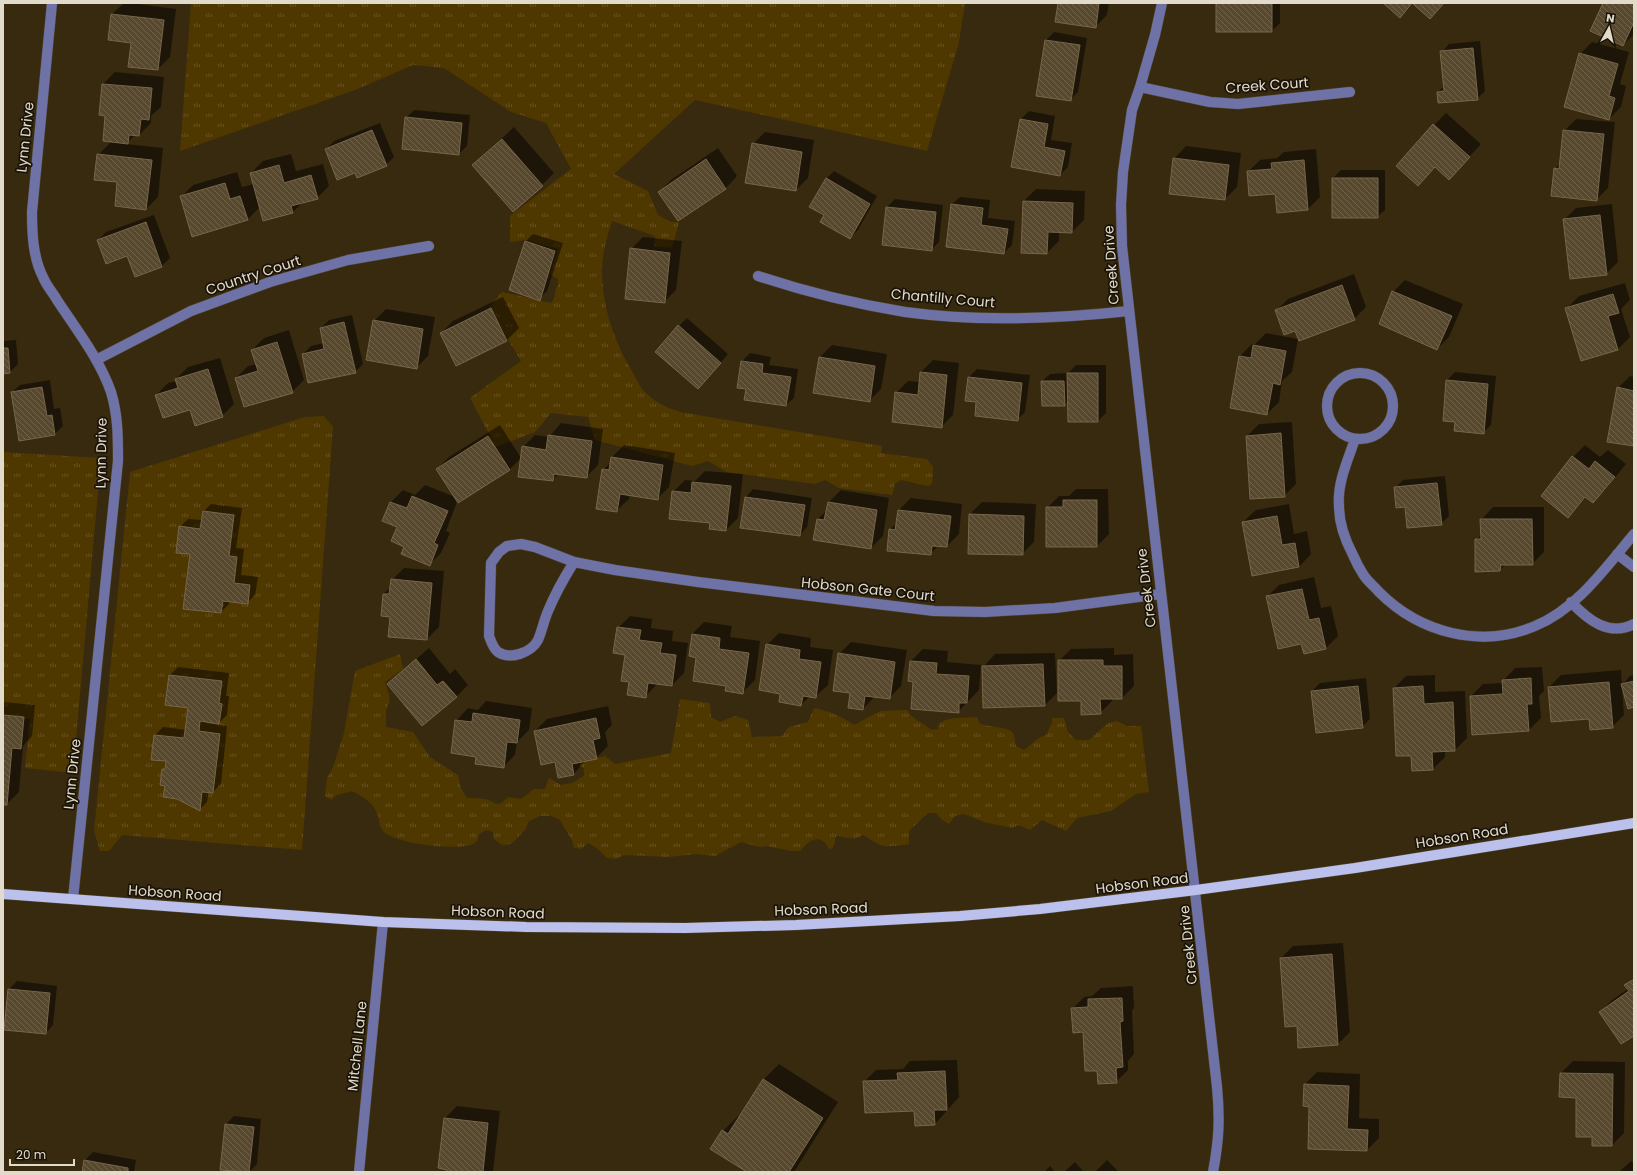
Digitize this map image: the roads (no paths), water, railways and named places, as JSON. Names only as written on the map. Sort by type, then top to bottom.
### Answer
[{"type":"main road","name":"Hobson Road","points":[[3,894],[383,922],[526,927],[685,928],[796,925],[960,916],[1040,909],[1196,890],[1355,868],[1634,823]]},
{"type":"street","name":"Lynn Drive","points":[[52,3],[32,212],[32,233],[42,277],[96,360],[110,391],[117,416],[118,461],[74,899]]},
{"type":"street","name":"Creek Drive","points":[[1162,3],[1155,35],[1132,110],[1123,172],[1122,246],[1196,890],[1220,1114],[1219,1144],[1213,1172]]},
{"type":"street","name":"Creek Court","points":[[1140,87],[1210,102],[1238,104],[1350,92]]},
{"type":"street","name":"Country Court","points":[[96,360],[191,311],[270,282],[348,260],[429,246]]},
{"type":"street","name":"Chantilly Court","points":[[758,276],[798,289],[835,298],[912,312],[964,317],[1025,318],[1086,316],[1129,311]]},
{"type":"street","points":[[1359,372],[1380,378],[1388,386],[1394,407],[1386,428],[1377,435],[1366,439],[1355,439],[1344,435],[1336,429],[1329,420],[1327,398],[1331,388],[1338,380],[1348,374],[1359,372]]},
{"type":"street","points":[[1355,439],[1343,474],[1339,492],[1339,511],[1343,531],[1363,575],[1401,611],[1418,621],[1443,631],[1467,636],[1488,637],[1515,633],[1536,626],[1563,611],[1598,577],[1634,534]]},
{"type":"street","name":"Hobson Gate Court","points":[[574,562],[556,590],[538,641],[529,650],[516,655],[506,655],[497,651],[489,636],[491,563],[499,552],[508,546],[521,544],[534,547],[574,562],[698,582],[934,611],[985,612],[1055,608],[1161,594]]},
{"type":"street","points":[[1617,554],[1634,567]]},
{"type":"street","points":[[1572,602],[1585,617],[1605,628],[1626,628],[1634,624]]},
{"type":"street","name":"Mitchell Lane","points":[[358,1172],[383,922]]}]
